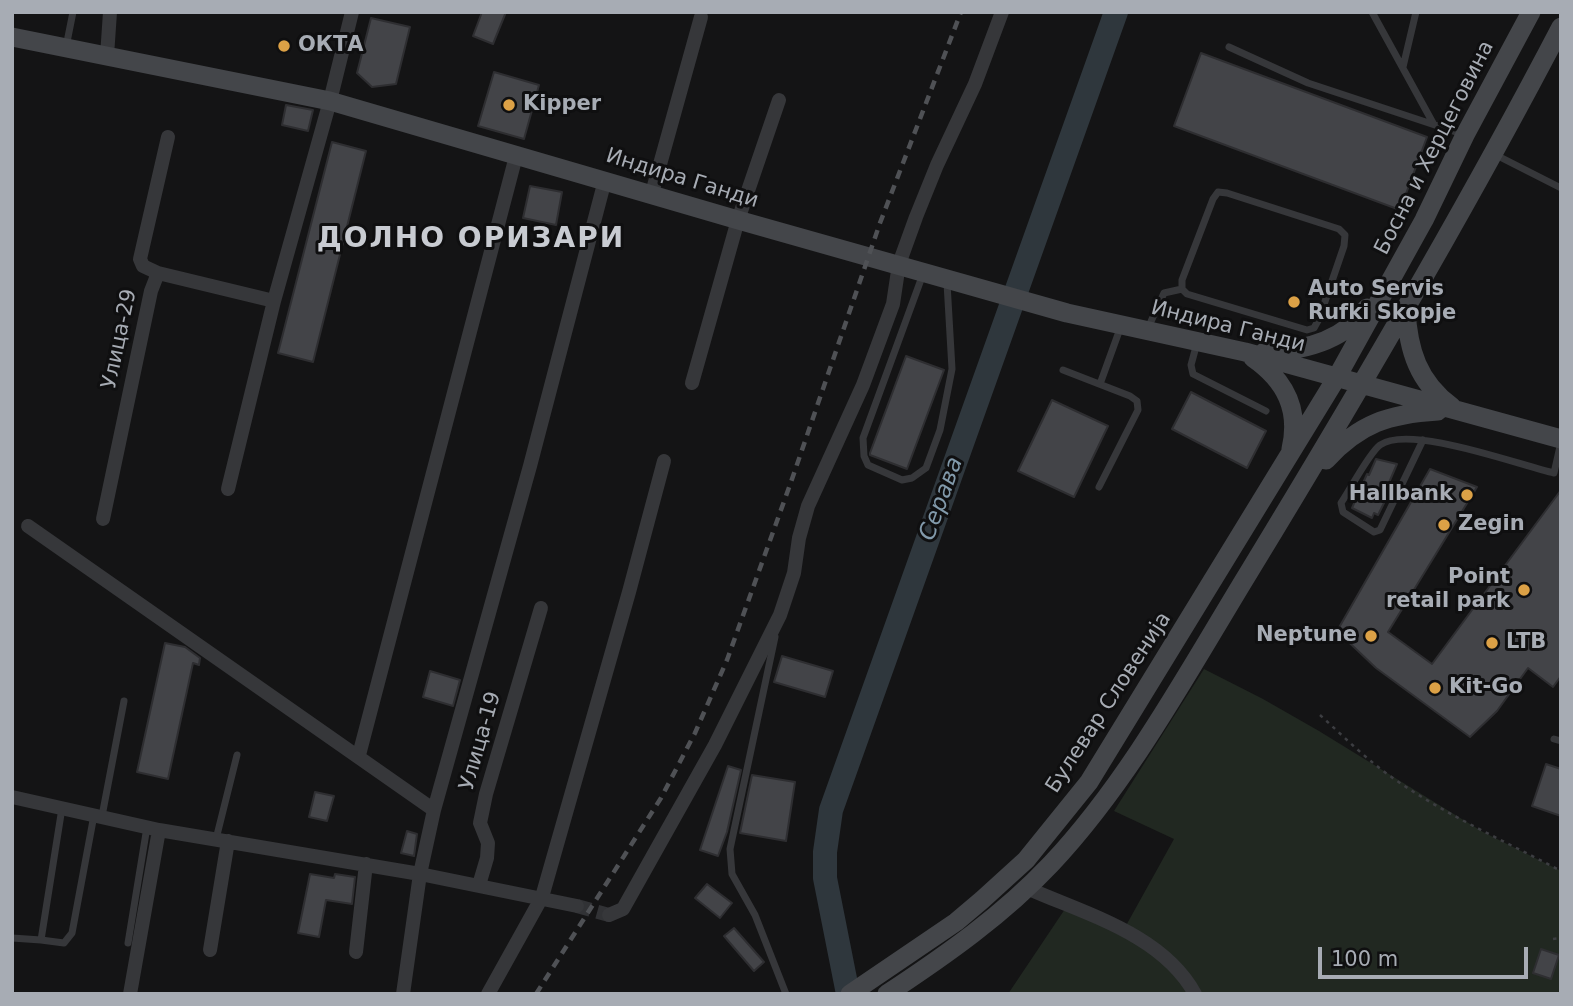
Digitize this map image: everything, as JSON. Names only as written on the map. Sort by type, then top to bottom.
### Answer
[{"type":"street","points":[[107,56],[110,12]]},
{"type":"street","points":[[228,489],[274,301],[352,12]]},
{"type":"street","points":[[609,915],[624,909],[715,745],[779,615],[794,573],[799,538],[808,506],[863,385],[893,304],[899,264],[929,183],[975,85],[1002,12]]},
{"type":"street","name":"Босна и Херцеговина","points":[[1337,377],[1400,265],[1531,12]]},
{"type":"street","points":[[652,193],[701,17]]},
{"type":"street","points":[[889,992],[1006,909],[1078,833],[1131,761],[1362,384],[1559,34]]},
{"type":"street","name":"Индира Ганди","points":[[12,37],[330,101],[1032,303],[1245,352],[1561,440]]},
{"type":"street","points":[[692,383],[738,220],[779,100]]},
{"type":"street","name":"Улица-29","points":[[103,519],[151,290],[158,273],[143,266],[141,259],[168,137]]},
{"type":"street","points":[[359,755],[516,156]]},
{"type":"street","points":[[403,994],[420,874],[434,810],[530,466],[605,180]]},
{"type":"street","points":[[1245,352],[1305,348],[1348,329],[1365,312],[1400,265]]},
{"type":"street","points":[[158,273],[274,301]]},
{"type":"street","points":[[1406,308],[1407,335],[1413,359],[1431,388],[1457,411]]},
{"type":"street","points":[[1245,352],[1266,367],[1282,385],[1292,408],[1295,433],[1289,457]]},
{"type":"street","name":"Булевар Словенија","points":[[850,994],[956,922],[982,900],[1026,860],[1089,782],[1337,377]]},
{"type":"street","points":[[1297,492],[1342,443],[1365,426],[1395,415],[1457,411]]},
{"type":"street","points":[[488,994],[541,897],[664,461]]},
{"type":"street","points":[[28,526],[434,810]]},
{"type":"street","name":"Улица-19","points":[[479,885],[488,850],[480,823],[486,794],[541,608]]},
{"type":"street","points":[[12,797],[153,829],[366,864],[577,906]]},
{"type":"street","points":[[130,994],[153,829]]},
{"type":"street","points":[[210,950],[222,840]]},
{"type":"street","points":[[356,952],[366,864]]},
{"type":"street","points":[[1027,888],[1151,946],[1182,974],[1195,994]]},
{"type":"lane","points":[[66,48],[73,12]]},
{"type":"lane","points":[[1372,12],[1433,124]]},
{"type":"lane","points":[[1402,68],[1416,12]]},
{"type":"lane","points":[[1229,47],[1308,83],[1465,135]]},
{"type":"lane","points":[[1493,153],[1561,188]]},
{"type":"lane","points":[[1218,192],[1339,229],[1345,235],[1340,258],[1314,328],[1307,330],[1187,294],[1182,289],[1182,280],[1218,192]]},
{"type":"lane","points":[[924,272],[863,438],[867,466],[902,480],[912,478],[926,468],[940,430],[952,369],[947,278]]},
{"type":"lane","points":[[1147,330],[1164,293],[1182,289]]},
{"type":"lane","points":[[1100,384],[1122,325]]},
{"type":"lane","points":[[1198,342],[1191,365],[1193,374],[1266,411]]},
{"type":"lane","points":[[1063,370],[1137,401],[1138,410],[1099,487]]},
{"type":"lane","points":[[1423,440],[1380,530],[1374,532],[1343,512],[1341,503],[1377,447],[1389,440],[1423,440],[1478,451],[1553,474],[1561,440]]},
{"type":"lane","points":[[779,615],[730,849],[732,874],[755,915],[786,994]]},
{"type":"lane","points":[[12,938],[64,943],[72,933],[124,701]]},
{"type":"lane","points":[[222,840],[237,755]]},
{"type":"lane","points":[[41,940],[62,807]]},
{"type":"lane","points":[[128,943],[153,829]]},
{"type":"path","points":[[1320,715],[1358,750],[1398,781],[1483,832],[1561,871]]},
{"type":"path","points":[[1553,939],[1561,938]]},
{"type":"shaded area","points":[[1204,669],[1319,731],[1483,832],[1561,871],[1561,994],[1008,994],[1067,906],[1123,931],[1174,839],[1114,811]]},
{"type":"building","points":[[482,12],[506,12],[493,44],[473,36]]},
{"type":"building","points":[[371,18],[410,27],[396,84],[372,87],[357,73]]},
{"type":"building","points":[[1201,53],[1427,137],[1400,210],[1174,126]]},
{"type":"building","name":"Kipper","points":[[494,72],[539,85],[524,139],[478,126]]},
{"type":"building","points":[[286,105],[313,110],[308,131],[282,125]]},
{"type":"building","points":[[332,142],[366,151],[313,362],[278,353]]},
{"type":"building","points":[[530,186],[562,192],[556,225],[523,218]]},
{"type":"building","points":[[906,356],[944,370],[907,469],[870,455]]},
{"type":"building","points":[[1191,392],[1266,431],[1247,468],[1172,429]]},
{"type":"building","points":[[1052,400],[1108,426],[1074,497],[1018,471]]},
{"type":"building","points":[[1376,459],[1397,464],[1388,485],[1392,487],[1378,515],[1374,513],[1372,518],[1352,508]]},
{"type":"building","name":"Point retail park","points":[[1430,469],[1477,487],[1388,632],[1432,664],[1561,490],[1561,676],[1553,687],[1528,668],[1497,711],[1470,737],[1376,668],[1337,631]]},
{"type":"building","points":[[165,643],[185,647],[200,658],[199,665],[193,663],[168,779],[137,772]]},
{"type":"building","points":[[782,656],[833,671],[825,697],[774,682]]},
{"type":"building","points":[[430,671],[460,680],[453,706],[423,697]]},
{"type":"building","points":[[1546,764],[1561,769],[1561,816],[1532,806]]},
{"type":"building","points":[[728,766],[741,770],[727,832],[718,856],[700,850]]},
{"type":"building","points":[[752,775],[795,782],[786,841],[740,833]]},
{"type":"building","points":[[315,792],[334,796],[327,821],[309,817]]},
{"type":"building","points":[[407,831],[417,834],[414,856],[401,853]]},
{"type":"building","points":[[310,874],[334,878],[335,874],[355,877],[352,904],[326,900],[319,937],[298,933]]},
{"type":"building","points":[[707,884],[732,903],[720,918],[695,898]]},
{"type":"building","points":[[734,928],[764,962],[754,971],[724,936]]},
{"type":"building","points":[[1541,949],[1559,955],[1551,979],[1533,973]]},
{"type":"waterway","name":"Серава","points":[[848,994],[825,878],[825,852],[831,810],[1116,12]]},
{"type":"tunnel","points":[[577,906],[609,915]]},
{"type":"railway","points":[[536,994],[661,798],[695,733],[727,660],[880,223],[961,12]]},
{"type":"place","name":"ОКТА","points":[[284,46]]},
{"type":"place","name":"Kipper","points":[[509,105]]},
{"type":"place","name":"Auto Servis Rufki Skopje","points":[[1294,302]]},
{"type":"place","name":"Hallbank","points":[[1467,495]]},
{"type":"place","name":"Zegin","points":[[1444,525]]},
{"type":"place","name":"Point retail park","points":[[1524,590]]},
{"type":"place","name":"Neptune","points":[[1371,636]]},
{"type":"place","name":"LTB","points":[[1492,643]]},
{"type":"place","name":"Kit-Go","points":[[1435,688]]},
{"type":"district","name":"ДОЛНО ОРИЗАРИ","points":[[471,240]]}]
